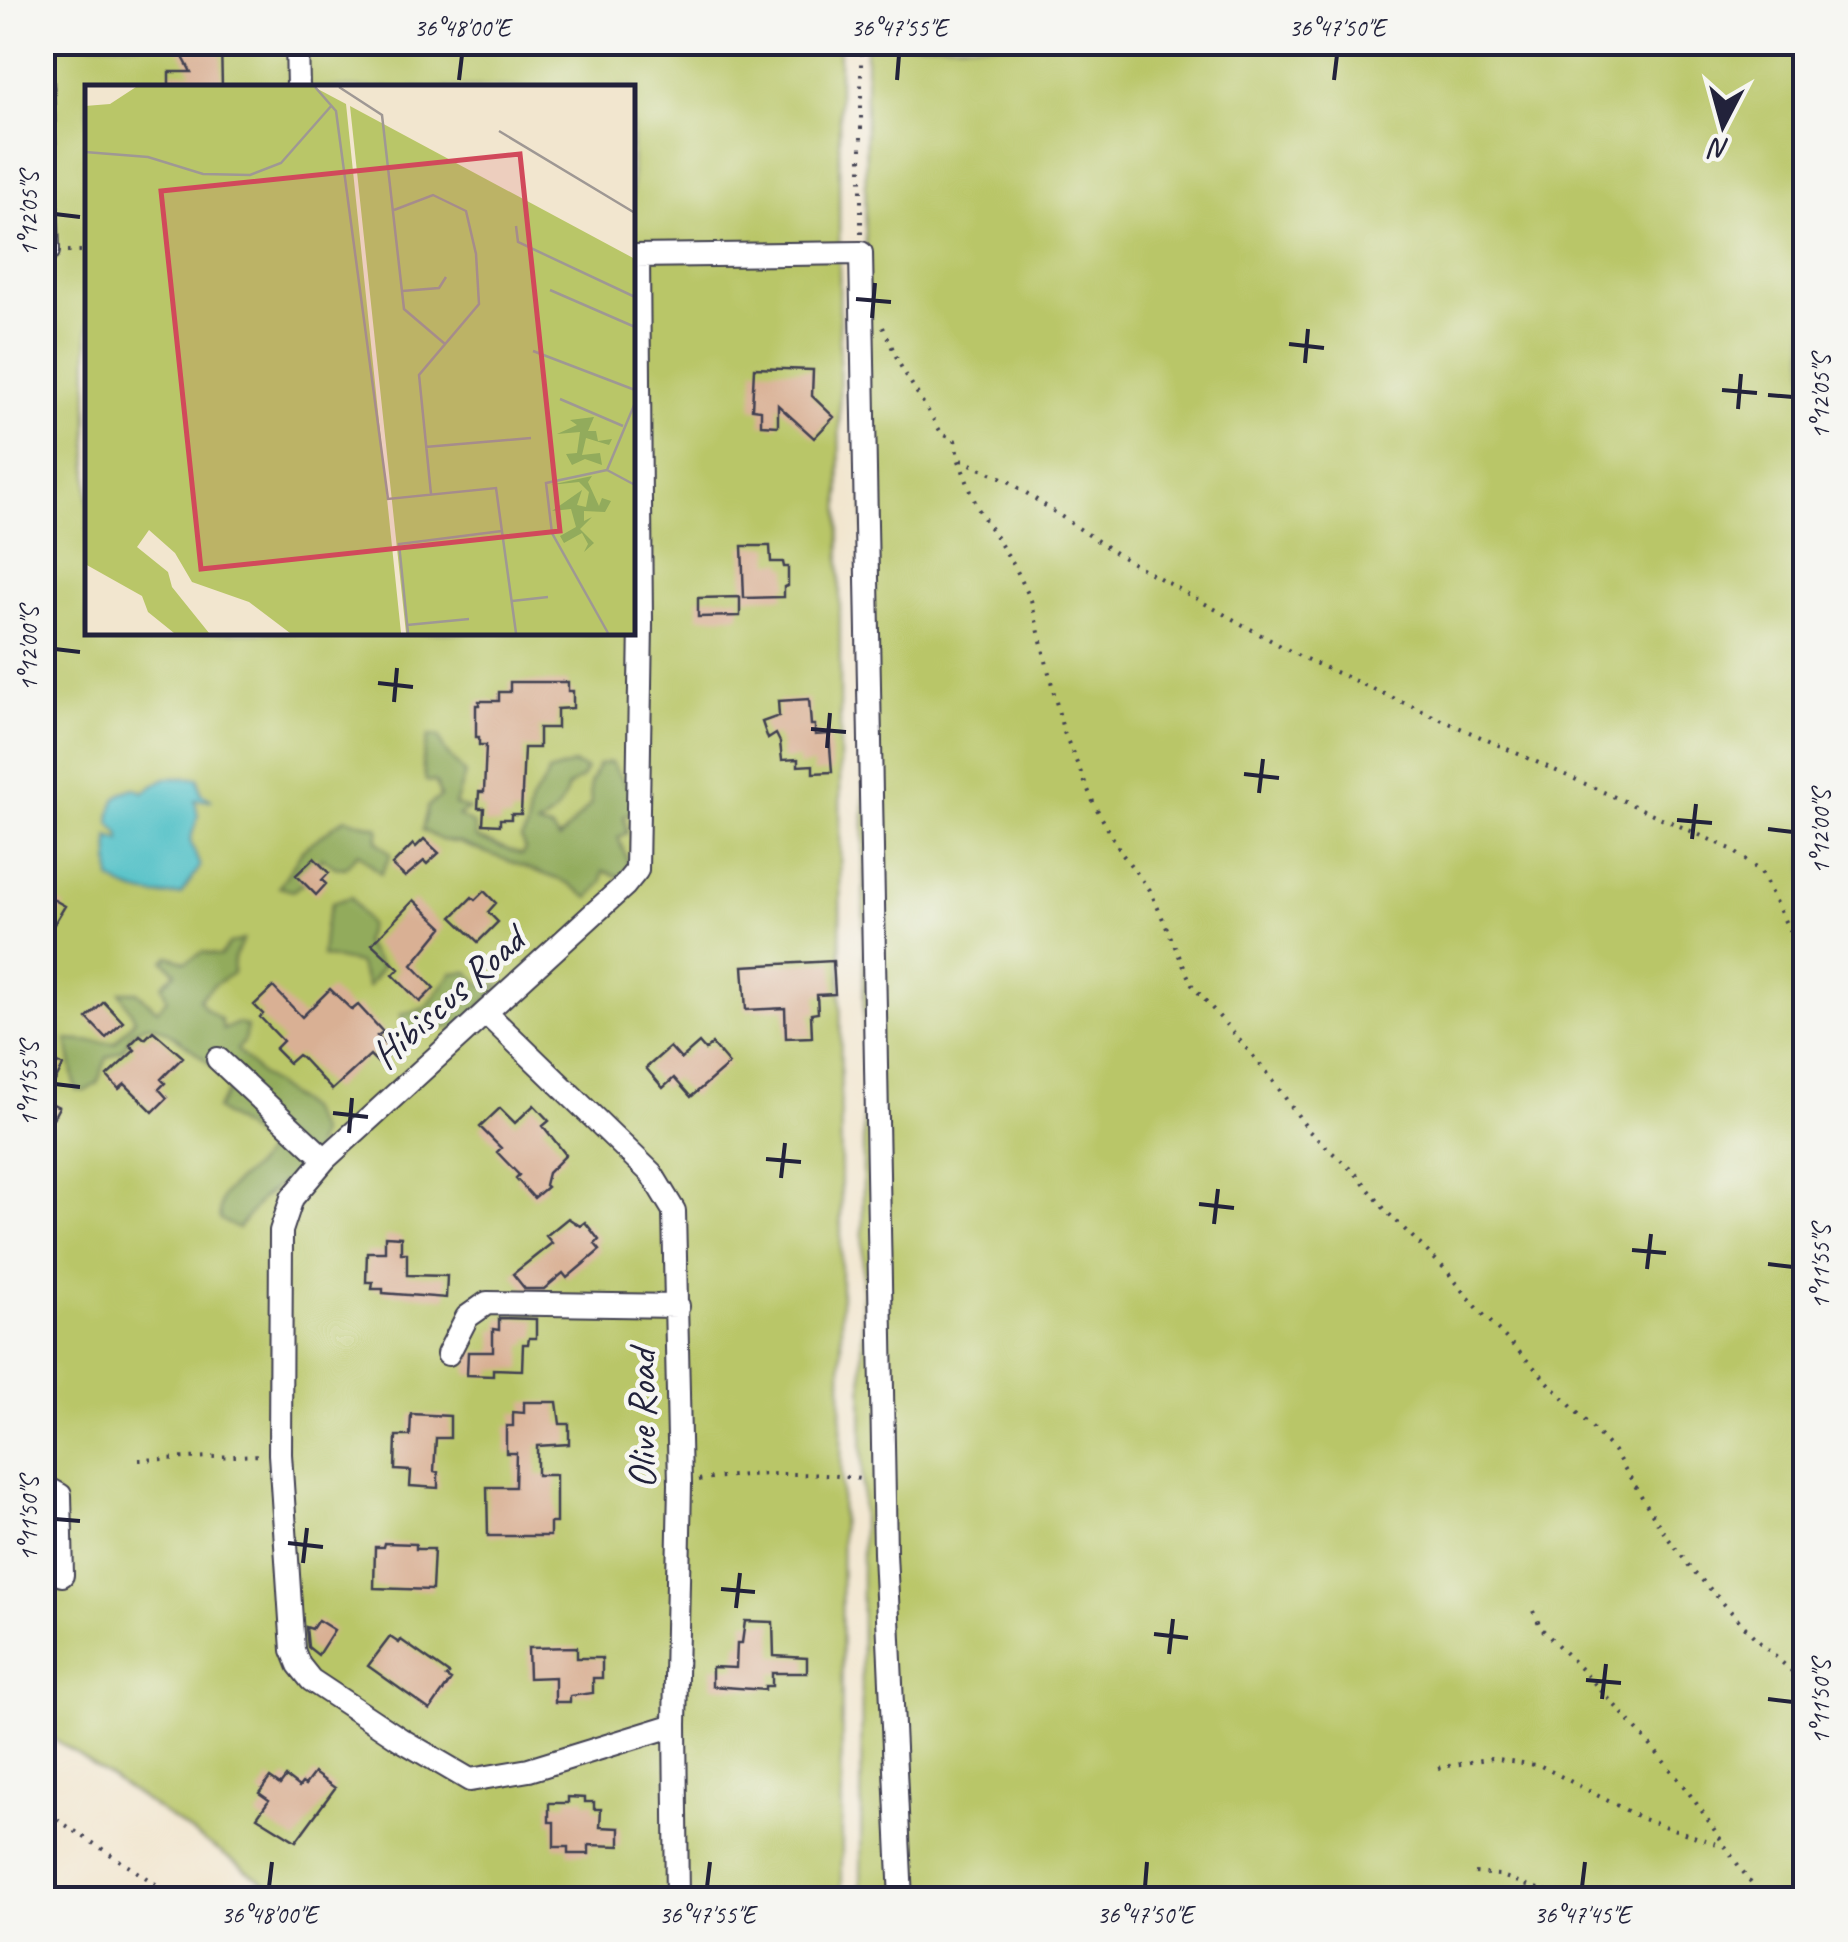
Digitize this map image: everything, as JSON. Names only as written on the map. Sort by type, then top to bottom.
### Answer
[{"type":"street","points":[[297,42],[298,85]]},
{"type":"street","points":[[42,74],[45,251]]},
{"type":"street","points":[[635,256],[861,254],[885,1494],[901,1900]]},
{"type":"street","name":"Hibiscus Road","points":[[635,256],[640,848],[637,870],[487,1014],[325,1160],[292,1198],[280,1232],[280,1454],[293,1650],[310,1680],[470,1780],[529,1770],[675,1725]]},
{"type":"street","name":"Olive Road","points":[[487,1014],[651,1173],[674,1210],[680,1484],[675,1725],[678,1900]]},
{"type":"street","points":[[218,1059],[325,1160]]},
{"type":"street","points":[[448,1354],[466,1317],[487,1303],[678,1306]]},
{"type":"street","points":[[42,1484],[60,1496],[62,1575]]},
{"type":"path","points":[[861,42],[861,254]]},
{"type":"path","points":[[862,297],[881,323],[900,365],[942,434],[955,440],[977,507],[1031,600],[1063,730],[1094,804],[1122,854],[1150,890],[1192,986],[1266,1071],[1310,1131],[1358,1177],[1386,1212],[1445,1269],[1480,1311],[1614,1450],[1690,1568],[1758,1641],[1806,1684]]},
{"type":"path","points":[[958,458],[1007,480],[1120,556],[1298,655],[1533,758],[1627,806],[1731,849],[1761,872],[1806,965]]},
{"type":"path","points":[[138,1460],[280,1454]]},
{"type":"path","points":[[680,1484],[726,1475],[833,1476],[862,1479],[885,1494]]},
{"type":"path","points":[[1534,1611],[1541,1628],[1620,1709],[1687,1791],[1723,1846],[1766,1900]]},
{"type":"path","points":[[1438,1768],[1492,1758],[1541,1766],[1643,1818],[1723,1846]]},
{"type":"path","points":[[42,1804],[58,1820],[180,1900]]},
{"type":"path","points":[[1475,1873],[1499,1875],[1541,1890],[1604,1900]]},
{"type":"green space","points":[[42,43],[839,43],[842,1899],[289,1899],[43,1731]]},
{"type":"green space","points":[[866,43],[1805,43],[1805,1899],[861,1900]]},
{"type":"green space","points":[[428,736],[439,737],[444,750],[465,774],[455,805],[469,809],[458,816],[474,825],[476,838],[522,855],[525,850],[521,839],[530,805],[548,772],[573,764],[586,769],[582,778],[568,787],[557,810],[538,826],[551,829],[559,839],[591,804],[590,784],[599,764],[611,762],[632,793],[632,812],[624,816],[627,833],[618,837],[629,865],[621,877],[603,871],[602,882],[589,898],[568,883],[422,830],[428,806],[440,797],[436,782],[426,781],[422,763]]},
{"type":"green space","points":[[345,818],[379,828],[377,841],[391,854],[381,874],[358,853],[345,868],[335,867],[322,857],[314,876],[293,891],[279,887],[303,849]]},
{"type":"green space","points":[[351,897],[369,925],[363,943],[382,967],[368,987],[358,963],[322,956],[332,903]]},
{"type":"green space","points":[[243,940],[234,958],[233,973],[199,999],[221,1020],[223,1030],[238,1023],[247,1027],[237,1050],[261,1075],[307,1109],[319,1133],[312,1160],[262,1198],[238,1229],[220,1219],[223,1197],[266,1151],[251,1134],[216,1109],[228,1092],[229,1080],[178,1039],[149,1025],[134,1030],[123,1050],[107,1058],[97,1084],[85,1091],[76,1090],[67,1040],[115,1043],[135,1019],[120,992],[137,992],[157,1010],[167,999],[162,985],[176,972],[164,961],[169,956],[186,962],[203,952],[220,956],[229,944]]},
{"type":"green space","points":[[468,972],[483,986],[501,985],[460,1027],[404,1031],[401,1014],[426,1008],[452,973]]},
{"type":"water","points":[[165,778],[198,778],[201,794],[212,800],[195,800],[198,817],[190,840],[200,867],[181,894],[154,895],[111,879],[109,837],[121,841],[110,816],[122,794],[134,788],[144,792]]},
{"type":"building","points":[[175,42],[221,42],[222,85],[169,85],[169,72],[191,72]]},
{"type":"building","points":[[754,368],[813,370],[812,396],[834,417],[814,438],[778,405],[778,426],[761,425],[761,410],[752,409]]},
{"type":"building","points":[[742,546],[770,546],[771,562],[783,562],[788,567],[784,597],[744,598]]},
{"type":"building","points":[[740,597],[740,616],[698,617],[698,598]]},
{"type":"building","points":[[510,682],[568,682],[568,691],[573,691],[573,708],[557,709],[557,728],[539,728],[539,748],[524,748],[521,814],[500,819],[500,825],[483,824],[484,808],[478,808],[479,792],[484,792],[486,745],[479,745],[476,737],[476,705],[479,701],[499,701],[499,692],[510,692]]},
{"type":"building","points":[[809,699],[815,735],[829,734],[832,772],[813,773],[813,765],[798,766],[798,759],[782,760],[776,734],[768,739],[762,722],[779,716],[778,701]]},
{"type":"building","points":[[424,839],[439,853],[405,877],[392,865],[413,844],[416,847]]},
{"type":"building","points":[[314,858],[329,873],[322,880],[326,884],[316,895],[296,875]]},
{"type":"building","points":[[484,891],[496,903],[488,912],[498,922],[478,942],[452,917]]},
{"type":"building","points":[[42,893],[65,906],[42,944]]},
{"type":"building","points":[[414,900],[443,927],[412,965],[434,988],[420,1002],[393,975],[399,969],[372,944]]},
{"type":"building","points":[[833,961],[835,994],[817,995],[818,1013],[811,1014],[812,1037],[786,1038],[785,1008],[746,1010],[743,966]]},
{"type":"building","points":[[273,987],[302,1017],[330,989],[352,1010],[358,1005],[383,1032],[377,1036],[392,1051],[379,1064],[370,1055],[332,1090],[301,1057],[298,1055],[289,1063],[275,1049],[283,1041],[254,1005]]},
{"type":"building","points":[[104,1002],[123,1022],[106,1038],[87,1018]]},
{"type":"building","points":[[153,1031],[183,1057],[161,1079],[165,1083],[159,1089],[167,1098],[153,1112],[125,1084],[119,1089],[107,1076],[135,1050],[130,1045],[140,1035],[145,1039]]},
{"type":"building","points":[[699,1043],[705,1050],[712,1044],[729,1064],[691,1097],[674,1078],[663,1088],[646,1068],[670,1047],[681,1059]]},
{"type":"building","points":[[42,1055],[63,1066],[45,1100],[59,1107],[42,1139]]},
{"type":"building","points":[[534,1105],[549,1121],[543,1126],[566,1155],[548,1173],[547,1187],[534,1198],[497,1152],[501,1148],[480,1127],[500,1108],[515,1123]]},
{"type":"building","points":[[568,1218],[580,1226],[585,1222],[599,1240],[595,1244],[600,1250],[567,1278],[563,1273],[544,1289],[525,1289],[513,1274],[552,1243],[546,1236]]},
{"type":"building","points":[[385,1236],[401,1237],[401,1253],[407,1253],[407,1275],[447,1276],[446,1298],[372,1289],[373,1282],[366,1282],[367,1252],[385,1252]]},
{"type":"building","points":[[499,1318],[536,1319],[536,1338],[523,1344],[522,1370],[493,1369],[493,1376],[467,1375],[468,1352],[493,1352],[493,1329],[499,1330]]},
{"type":"building","points":[[524,1402],[557,1402],[560,1424],[569,1424],[569,1444],[537,1446],[537,1475],[556,1475],[556,1523],[550,1523],[550,1536],[488,1536],[487,1487],[515,1487],[516,1453],[506,1453],[506,1426],[513,1426],[513,1412],[524,1413]]},
{"type":"building","points":[[411,1414],[450,1416],[450,1438],[436,1438],[434,1471],[438,1472],[438,1488],[410,1486],[411,1471],[395,1470],[396,1436],[410,1436]]},
{"type":"building","points":[[384,1543],[434,1549],[432,1590],[374,1588],[375,1547],[383,1547]]},
{"type":"building","points":[[318,1620],[334,1630],[318,1655],[308,1647],[306,1627],[312,1629]]},
{"type":"building","points":[[745,1621],[773,1622],[774,1656],[807,1658],[807,1673],[772,1673],[772,1686],[765,1686],[765,1690],[712,1686],[712,1667],[736,1668],[737,1643],[742,1643]]},
{"type":"building","points":[[390,1637],[399,1643],[401,1640],[449,1674],[446,1677],[451,1680],[430,1710],[368,1666]]},
{"type":"building","points":[[577,1647],[577,1658],[602,1658],[602,1678],[593,1678],[593,1693],[570,1696],[570,1702],[555,1702],[555,1677],[529,1678],[528,1648]]},
{"type":"building","points":[[314,1773],[335,1788],[296,1841],[257,1817],[269,1800],[259,1793],[270,1778],[280,1785],[286,1777],[299,1787]]},
{"type":"building","points":[[568,1797],[594,1802],[594,1809],[601,1809],[600,1827],[620,1828],[620,1846],[589,1845],[589,1854],[568,1854],[568,1847],[554,1847],[549,1803],[568,1803]]}]
